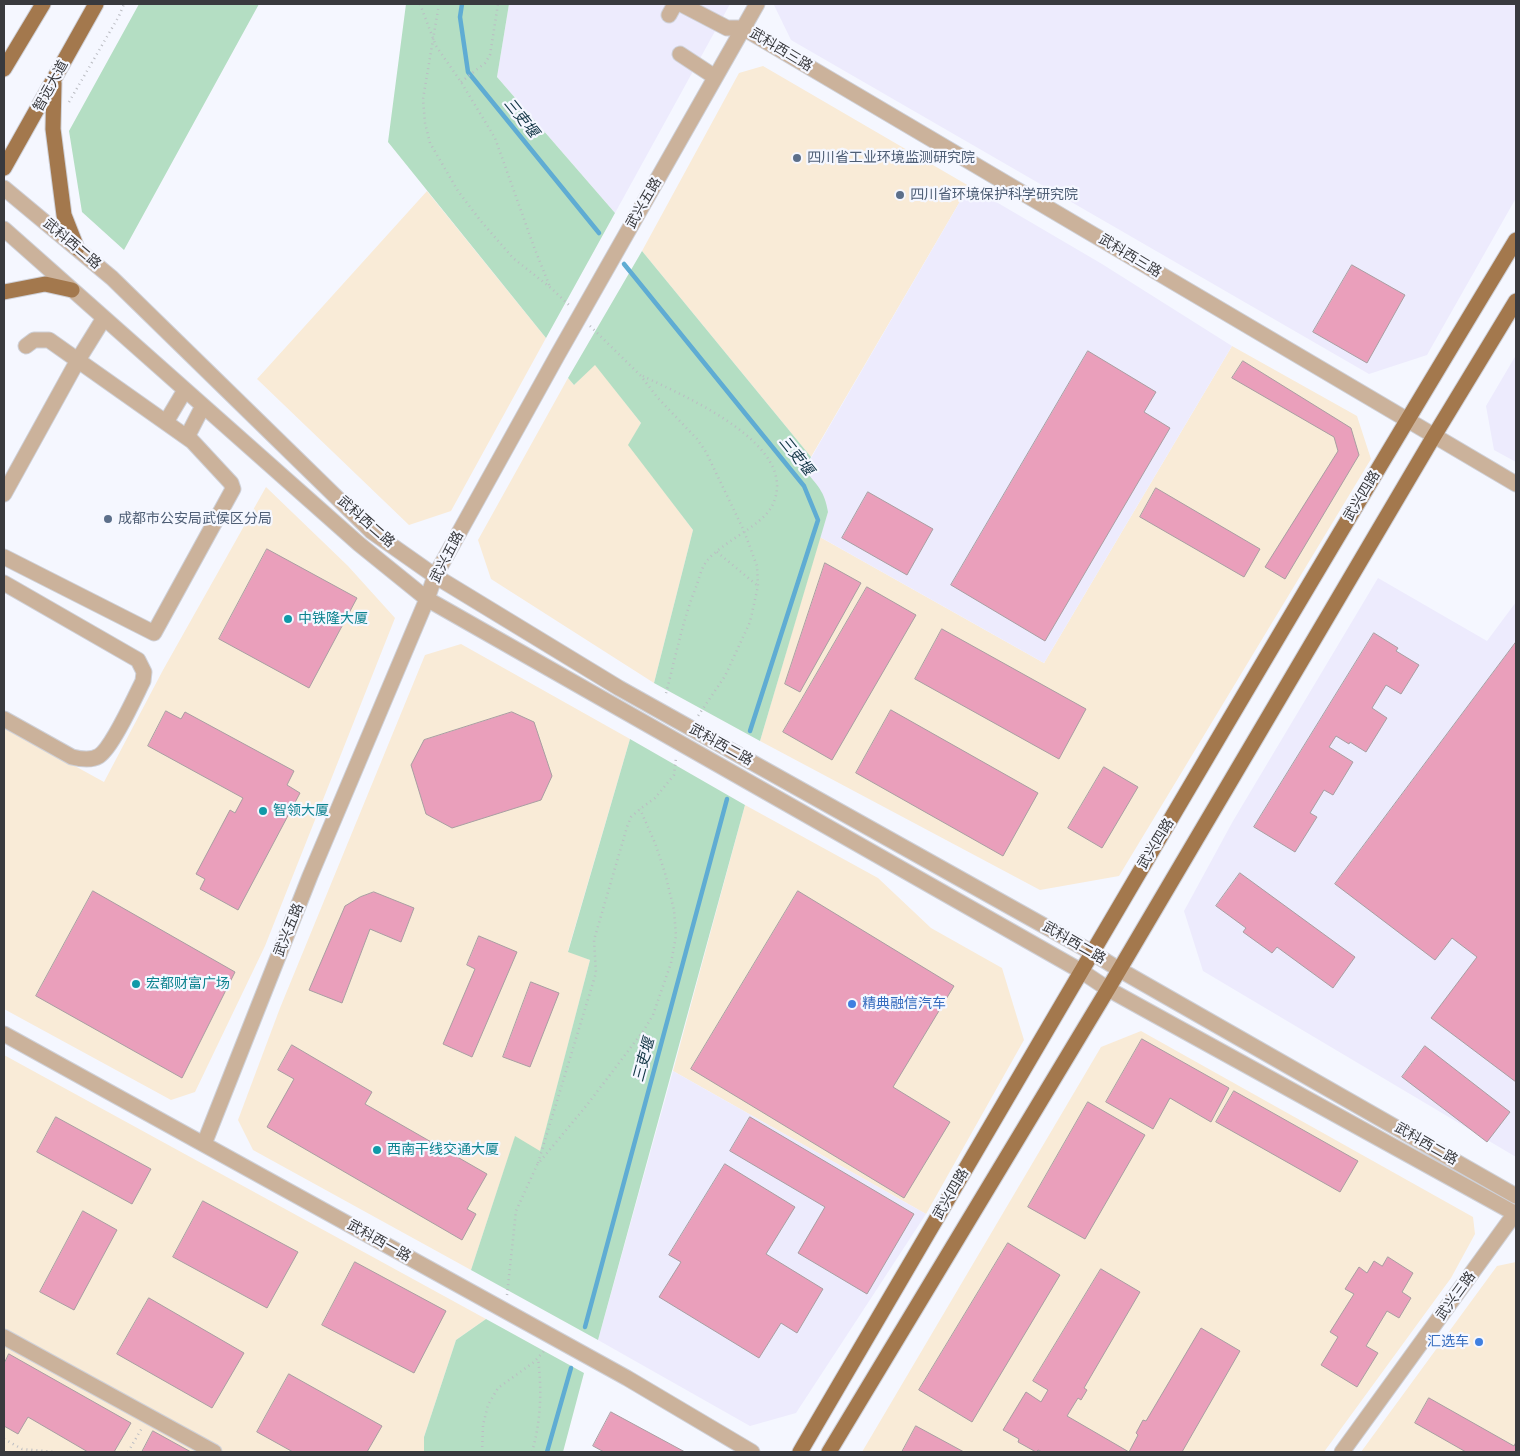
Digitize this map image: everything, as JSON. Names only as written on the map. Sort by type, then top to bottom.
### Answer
[{"type":"main road","points":[[4,69],[43,4]]},
{"type":"main road","name":"智远大道","points":[[4,168],[96,4]]},
{"type":"main road","points":[[4,49],[21,40]]},
{"type":"main road","points":[[54,81],[53,130],[64,215],[77,248]]},
{"type":"main road","name":"武兴四路","points":[[800,1452],[1080,971],[1516,240]]},
{"type":"main road","points":[[4,292],[45,284],[72,290]]},
{"type":"main road","name":"武兴四路","points":[[829,1452],[1120,970],[1434,436],[1516,301]]},
{"type":"street","points":[[681,4],[727,28],[744,28]]},
{"type":"street","name":"武兴五路","points":[[204,1144],[307,885],[435,576],[757,4]]},
{"type":"street","name":"武科西三路","points":[[744,28],[1516,484]]},
{"type":"street","points":[[680,54],[715,77]]},
{"type":"street","name":"武科西二路","points":[[4,188],[112,278],[372,531],[435,576],[619,688],[1092,952],[1120,970],[1516,1196]]},
{"type":"street","name":"武科西二路","points":[[4,229],[359,544],[427,599],[1080,971],[1108,989],[1516,1213]]},
{"type":"street","points":[[4,494],[78,360],[104,318]]},
{"type":"street","points":[[4,557],[154,633],[233,489],[231,482],[187,437],[78,360],[49,340],[34,340],[26,346]]},
{"type":"street","points":[[166,422],[185,390]]},
{"type":"street","points":[[187,437],[203,406]]},
{"type":"street","points":[[4,582],[138,660],[144,672],[144,681],[108,747],[98,757],[83,760],[72,757],[4,719]]},
{"type":"street","name":"武科西一路","points":[[4,1034],[556,1338],[752,1452]]},
{"type":"street","name":"武兴三路","points":[[1342,1452],[1516,1213]]},
{"type":"street","points":[[4,1337],[214,1452]]},
{"type":"path","points":[[68,105],[120,16],[124,4]]},
{"type":"path","points":[[420,4],[436,46],[463,81],[495,138],[534,247],[551,288]]},
{"type":"path","points":[[439,4],[423,99],[425,123],[430,143],[458,191],[513,258],[551,288],[641,376],[661,403],[697,439],[706,452],[744,531],[756,566],[758,586],[750,622],[725,676],[691,728]]},
{"type":"path","points":[[463,81],[485,63],[490,55],[498,4]]},
{"type":"path","points":[[641,376],[690,399],[738,429],[754,441],[765,454],[773,466],[777,478],[772,506],[706,563],[690,603],[661,711]]},
{"type":"path","points":[[717,552],[758,586]]},
{"type":"path","points":[[505,1310],[516,1211],[537,1165],[596,973],[594,940],[627,827],[631,818],[640,808],[654,798],[674,774],[676,760],[674,740]]},
{"type":"path","points":[[537,1165],[581,1113],[644,1030],[653,1014],[671,963],[676,936],[674,910],[655,843],[640,808]]},
{"type":"path","points":[[482,1452],[488,1405],[498,1388],[538,1358],[556,1338]]},
{"type":"path","points":[[532,1452],[538,1431],[541,1383],[538,1358]]},
{"type":"path","points":[[128,1452],[148,1416]]},
{"type":"path","points":[[4,1439],[22,1449],[55,1452]]},
{"type":"shaded area","points":[[509,4],[730,4],[615,213],[497,77]]},
{"type":"shaded area","points":[[775,4],[1516,4],[1516,198],[1427,355],[1369,374],[791,40]]},
{"type":"shaded area","points":[[763,66],[969,186],[811,457],[642,251],[739,73]]},
{"type":"shaded area","points":[[969,186],[1102,264],[1232,346],[1044,663],[820,537],[828,512],[804,470]]},
{"type":"shaded area","points":[[427,191],[546,338],[451,511],[409,525],[257,379]]},
{"type":"shaded area","points":[[1232,346],[1357,416],[1371,459],[1119,876],[1040,890],[760,741],[820,537],[1044,663]]},
{"type":"shaded area","points":[[1516,355],[1516,462],[1494,450],[1486,406]]},
{"type":"shaded area","points":[[595,364],[641,423],[629,445],[693,530],[654,683],[491,579],[478,540],[568,378],[574,385]]},
{"type":"shaded area","points":[[266,487],[348,566],[395,618],[265,946],[195,1092],[171,1100],[4,1009],[4,727],[104,782],[163,670]]},
{"type":"shaded area","points":[[1378,578],[1487,641],[1516,602],[1516,1157],[1203,971],[1184,911],[1233,821]]},
{"type":"shaded area","points":[[461,644],[630,739],[568,951],[590,960],[540,1152],[515,1137],[471,1270],[253,1150],[238,1120],[280,1008],[425,655]]},
{"type":"shaded area","name":"精典融信汽车","points":[[745,805],[878,878],[931,928],[1002,968],[1024,1040],[926,1214],[673,1071]]},
{"type":"shaded area","points":[[1141,1031],[1473,1217],[1475,1234],[1451,1278],[1324,1452],[862,1452],[1101,1047]]},
{"type":"shaded area","points":[[4,1055],[486,1319],[456,1340],[424,1437],[424,1452],[4,1452]]},
{"type":"shaded area","points":[[673,1071],[926,1214],[796,1413],[750,1426],[598,1340]]},
{"type":"shaded area","name":"汇选车","points":[[1516,1262],[1516,1452],[1361,1452],[1497,1266]]},
{"type":"green space","points":[[139,4],[259,4],[124,250],[82,212],[69,131]]},
{"type":"green space","points":[[406,4],[509,4],[497,77],[615,213],[546,338],[388,142]]},
{"type":"green space","points":[[642,251],[811,457],[804,470],[820,489],[827,505],[828,512],[760,741],[654,683],[693,530],[628,445],[641,423],[595,365],[574,385],[568,378]]},
{"type":"green space","points":[[630,739],[745,805],[598,1340],[471,1270],[515,1136],[540,1151],[590,960],[568,952]]},
{"type":"green space","points":[[486,1319],[584,1373],[563,1452],[424,1452],[424,1437],[456,1340]]},
{"type":"building","points":[[1352,265],[1405,295],[1367,363],[1313,332]]},
{"type":"building","points":[[1088,351],[1156,392],[1144,412],[1170,428],[1045,641],[951,585]]},
{"type":"building","points":[[1243,361],[1351,428],[1359,455],[1285,579],[1265,567],[1338,451],[1334,437],[1232,378]]},
{"type":"building","points":[[1156,488],[1260,549],[1244,577],[1140,517]]},
{"type":"building","points":[[868,492],[933,529],[907,575],[842,538]]},
{"type":"building","name":"中铁隆大厦","points":[[267,549],[357,598],[309,688],[219,639]]},
{"type":"building","points":[[825,563],[861,583],[800,692],[785,684]]},
{"type":"building","points":[[867,587],[916,615],[832,760],[783,732]]},
{"type":"building","points":[[942,629],[1086,709],[1059,759],[915,679]]},
{"type":"building","points":[[1374,633],[1398,648],[1396,651],[1419,665],[1401,694],[1386,685],[1372,708],[1387,718],[1366,752],[1336,736],[1329,747],[1353,762],[1333,795],[1324,790],[1310,813],[1317,817],[1295,852],[1254,827]]},
{"type":"building","points":[[1516,642],[1516,1082],[1431,1018],[1477,957],[1452,938],[1435,960],[1335,884]]},
{"type":"building","points":[[891,710],[1038,793],[1003,856],[856,773]]},
{"type":"building","name":"智领大厦","points":[[166,711],[181,719],[185,712],[294,771],[287,785],[300,793],[238,910],[200,889],[205,879],[196,874],[230,810],[235,813],[243,798],[148,746]]},
{"type":"building","points":[[512,712],[534,722],[552,776],[541,800],[452,828],[426,814],[411,765],[424,740]]},
{"type":"building","points":[[1104,767],[1138,787],[1102,848],[1068,828]]},
{"type":"building","points":[[1240,873],[1355,957],[1333,988],[1277,947],[1272,953],[1243,932],[1246,928],[1216,906]]},
{"type":"building","name":"宏都财富广场","points":[[93,891],[235,972],[182,1078],[36,996]]},
{"type":"building","points":[[798,891],[954,986],[893,1087],[950,1122],[904,1198],[691,1069]]},
{"type":"building","points":[[374,892],[414,908],[401,942],[370,929],[342,1003],[309,990],[345,906],[360,897]]},
{"type":"building","points":[[479,936],[517,952],[472,1057],[443,1044],[475,969],[467,965]]},
{"type":"building","points":[[531,982],[559,993],[530,1067],[503,1057]]},
{"type":"building","points":[[1142,1039],[1229,1088],[1211,1122],[1170,1098],[1153,1129],[1106,1102]]},
{"type":"building","name":"西南干线交通大厦","points":[[292,1045],[372,1092],[365,1104],[487,1174],[467,1209],[476,1214],[462,1240],[267,1127],[294,1079],[278,1070]]},
{"type":"building","points":[[1425,1046],[1510,1112],[1487,1142],[1402,1077]]},
{"type":"building","points":[[1234,1091],[1358,1161],[1340,1192],[1216,1122]]},
{"type":"building","points":[[1088,1102],[1145,1135],[1085,1239],[1028,1207]]},
{"type":"building","points":[[56,1117],[151,1169],[132,1204],[37,1152]]},
{"type":"building","points":[[750,1117],[914,1214],[867,1294],[798,1253],[825,1207],[730,1151]]},
{"type":"building","points":[[725,1164],[795,1207],[766,1254],[823,1289],[797,1333],[781,1323],[759,1358],[659,1297],[681,1262],[669,1255]]},
{"type":"building","points":[[203,1201],[298,1252],[267,1308],[173,1257]]},
{"type":"building","points":[[83,1211],[117,1230],[74,1310],[40,1292]]},
{"type":"building","points":[[1008,1243],[1060,1275],[972,1422],[919,1390]]},
{"type":"building","points":[[1388,1257],[1413,1273],[1402,1292],[1411,1298],[1399,1318],[1387,1311],[1366,1346],[1378,1353],[1357,1387],[1321,1365],[1338,1337],[1330,1332],[1354,1294],[1345,1289],[1359,1267],[1367,1273],[1374,1261],[1382,1266]]},
{"type":"building","points":[[355,1262],[446,1311],[414,1373],[322,1325]]},
{"type":"building","points":[[1101,1269],[1140,1292],[1084,1388],[1087,1390],[1081,1400],[1078,1398],[1067,1416],[1129,1452],[1042,1452],[1038,1450],[1036,1452],[1018,1442],[1019,1439],[1003,1430],[1026,1392],[1041,1402],[1048,1390],[1033,1381]]},
{"type":"building","points":[[149,1298],[244,1353],[212,1408],[117,1354]]},
{"type":"building","points":[[1201,1328],[1240,1351],[1182,1452],[1129,1452],[1143,1420],[1146,1421]]},
{"type":"building","points":[[9,1354],[131,1423],[114,1452],[88,1452],[28,1417],[18,1434],[4,1426],[4,1364]]},
{"type":"building","points":[[289,1374],[382,1426],[367,1452],[293,1452],[257,1432]]},
{"type":"building","points":[[1429,1398],[1514,1446],[1516,1442],[1516,1452],[1466,1452],[1415,1423]]},
{"type":"building","points":[[611,1412],[685,1452],[604,1452],[593,1446]]},
{"type":"building","points":[[916,1426],[964,1452],[902,1452]]},
{"type":"building","points":[[153,1431],[191,1452],[142,1452]]},
{"type":"waterway","name":"三吏堰","points":[[462,4],[460,17],[468,72],[599,233]]},
{"type":"waterway","name":"三吏堰","points":[[624,264],[804,486],[818,520],[750,731]]},
{"type":"waterway","name":"三吏堰","points":[[585,1327],[727,799]]},
{"type":"waterway","name":"三吏堰","points":[[547,1452],[571,1368]]},
{"type":"place","name":"四川省工业环境监测研究院","points":[[797,158]]},
{"type":"place","name":"四川省环境保护科学研究院","points":[[900,195]]},
{"type":"place","name":"成都市公安局武侯区分局","points":[[108,519]]},
{"type":"place","name":"中铁隆大厦","points":[[288,619]]},
{"type":"place","name":"智领大厦","points":[[263,811]]},
{"type":"place","name":"宏都财富广场","points":[[136,984]]},
{"type":"place","name":"精典融信汽车","points":[[852,1004]]},
{"type":"place","name":"西南干线交通大厦","points":[[377,1150]]},
{"type":"place","name":"汇选车","points":[[1479,1342]]}]
